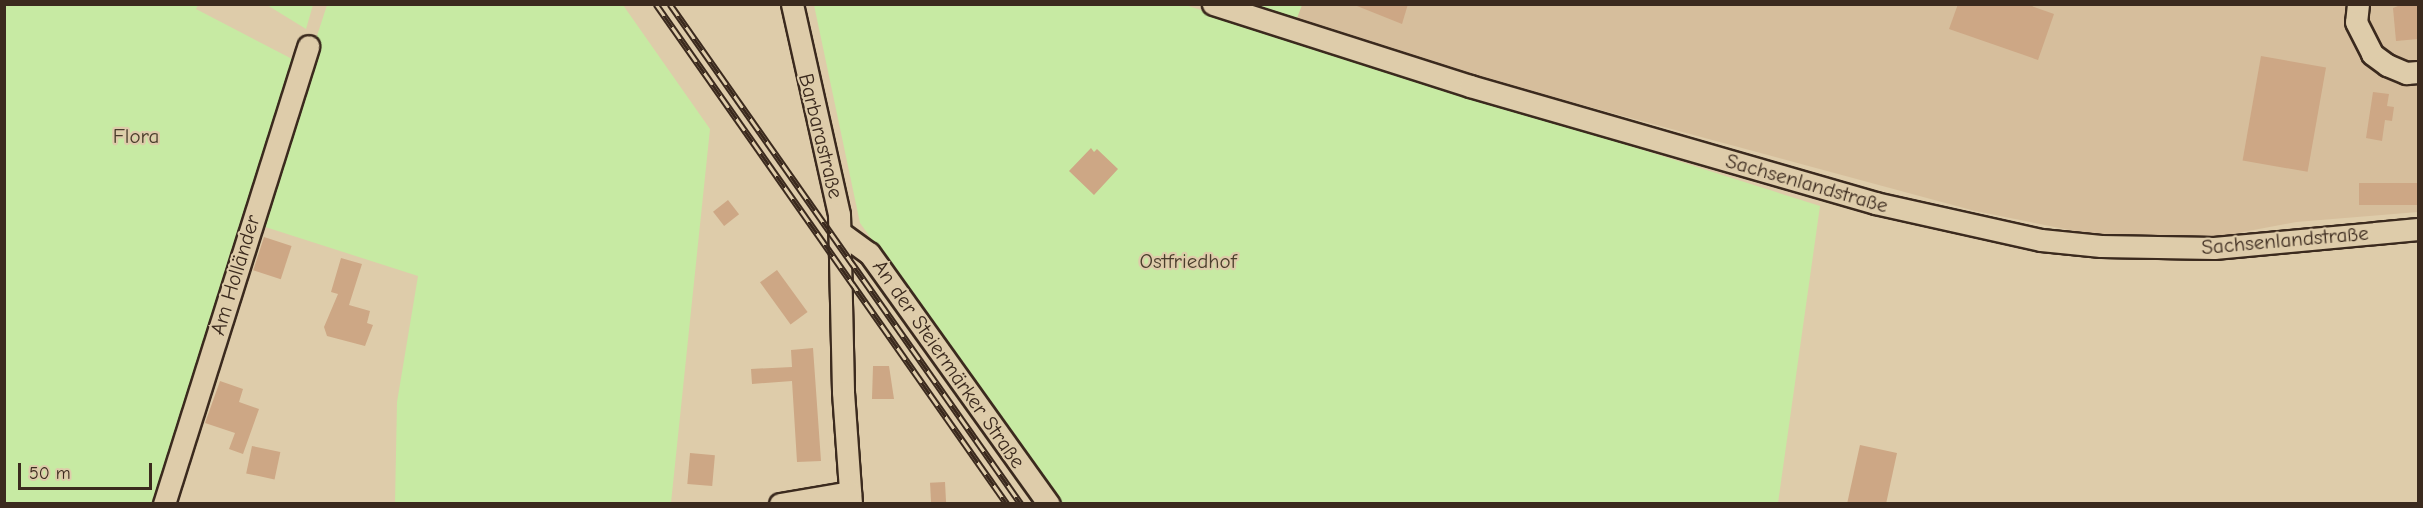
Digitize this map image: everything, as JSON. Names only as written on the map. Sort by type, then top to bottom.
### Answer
[{"type":"street","name":"Barbarastraße","points":[[792,4],[841,233],[843,400],[850,498]]},
{"type":"street","name":"Sachsenlandstraße","points":[[1213,4],[1470,86],[1864,200],[2041,240],[2101,246],[2214,248],[2418,229]]},
{"type":"street","points":[[2358,4],[2356,22],[2372,54],[2387,65],[2406,73],[2418,72]]},
{"type":"street","name":"Am Holländer","points":[[164,504],[308,46]]},
{"type":"street","name":"An der Steiermärker Straße","points":[[841,233],[869,253],[1049,504]]},
{"type":"street","points":[[780,504],[850,498]]},
{"type":"shaded area","points":[[1302,4],[2418,5],[2418,212],[2296,222],[2206,239],[2105,237],[1975,211],[1475,76],[1295,23]]},
{"type":"green space","name":"Flora","points":[[4,5],[198,5],[196,9],[296,61],[156,503],[5,503]]},
{"type":"green space","points":[[267,5],[313,5],[306,29]]},
{"type":"green space","points":[[327,5],[623,5],[710,129],[671,503],[395,503],[397,402],[418,276],[256,224]]},
{"type":"green space","name":"Ostfriedhof","points":[[814,5],[1185,5],[1820,206],[1778,503],[1062,503],[860,223]]},
{"type":"green space","points":[[1237,5],[1302,5],[1295,23]]},
{"type":"building","points":[[1352,4],[1408,4],[1402,24]]},
{"type":"building","points":[[1958,4],[2026,4],[2054,14],[2038,60],[1949,29]]},
{"type":"building","points":[[2403,4],[2418,4],[2418,39],[2396,41],[2393,8]]},
{"type":"building","points":[[2261,56],[2326,67],[2308,172],[2243,160]]},
{"type":"building","points":[[2373,92],[2389,94],[2387,106],[2394,107],[2392,121],[2385,120],[2382,141],[2366,138]]},
{"type":"building","points":[[1091,148],[1094,152],[1097,149],[1118,169],[1094,195],[1069,171]]},
{"type":"building","points":[[2359,183],[2418,183],[2418,205],[2359,205]]},
{"type":"building","points":[[728,200],[739,214],[724,226],[713,212]]},
{"type":"building","points":[[264,237],[292,246],[281,279],[253,270]]},
{"type":"building","points":[[341,258],[362,264],[349,305],[370,311],[367,323],[373,325],[365,346],[327,336],[324,327],[338,294],[331,292]]},
{"type":"building","points":[[777,270],[808,312],[791,324],[760,282]]},
{"type":"building","points":[[813,348],[821,461],[797,462],[792,381],[752,384],[751,369],[792,367],[791,350]]},
{"type":"building","points":[[873,366],[889,366],[894,399],[872,399]]},
{"type":"building","points":[[220,381],[243,389],[239,402],[259,409],[243,454],[229,449],[235,433],[205,423]]},
{"type":"building","points":[[1860,445],[1897,453],[1886,504],[1847,504]]},
{"type":"building","points":[[252,446],[280,452],[275,479],[246,473]]},
{"type":"building","points":[[690,453],[715,455],[712,486],[687,484]]},
{"type":"building","points":[[945,482],[946,503],[931,504],[930,483]]},
{"type":"railway","points":[[656,4],[1007,504]]},
{"type":"railway","points":[[670,4],[1021,504]]}]
